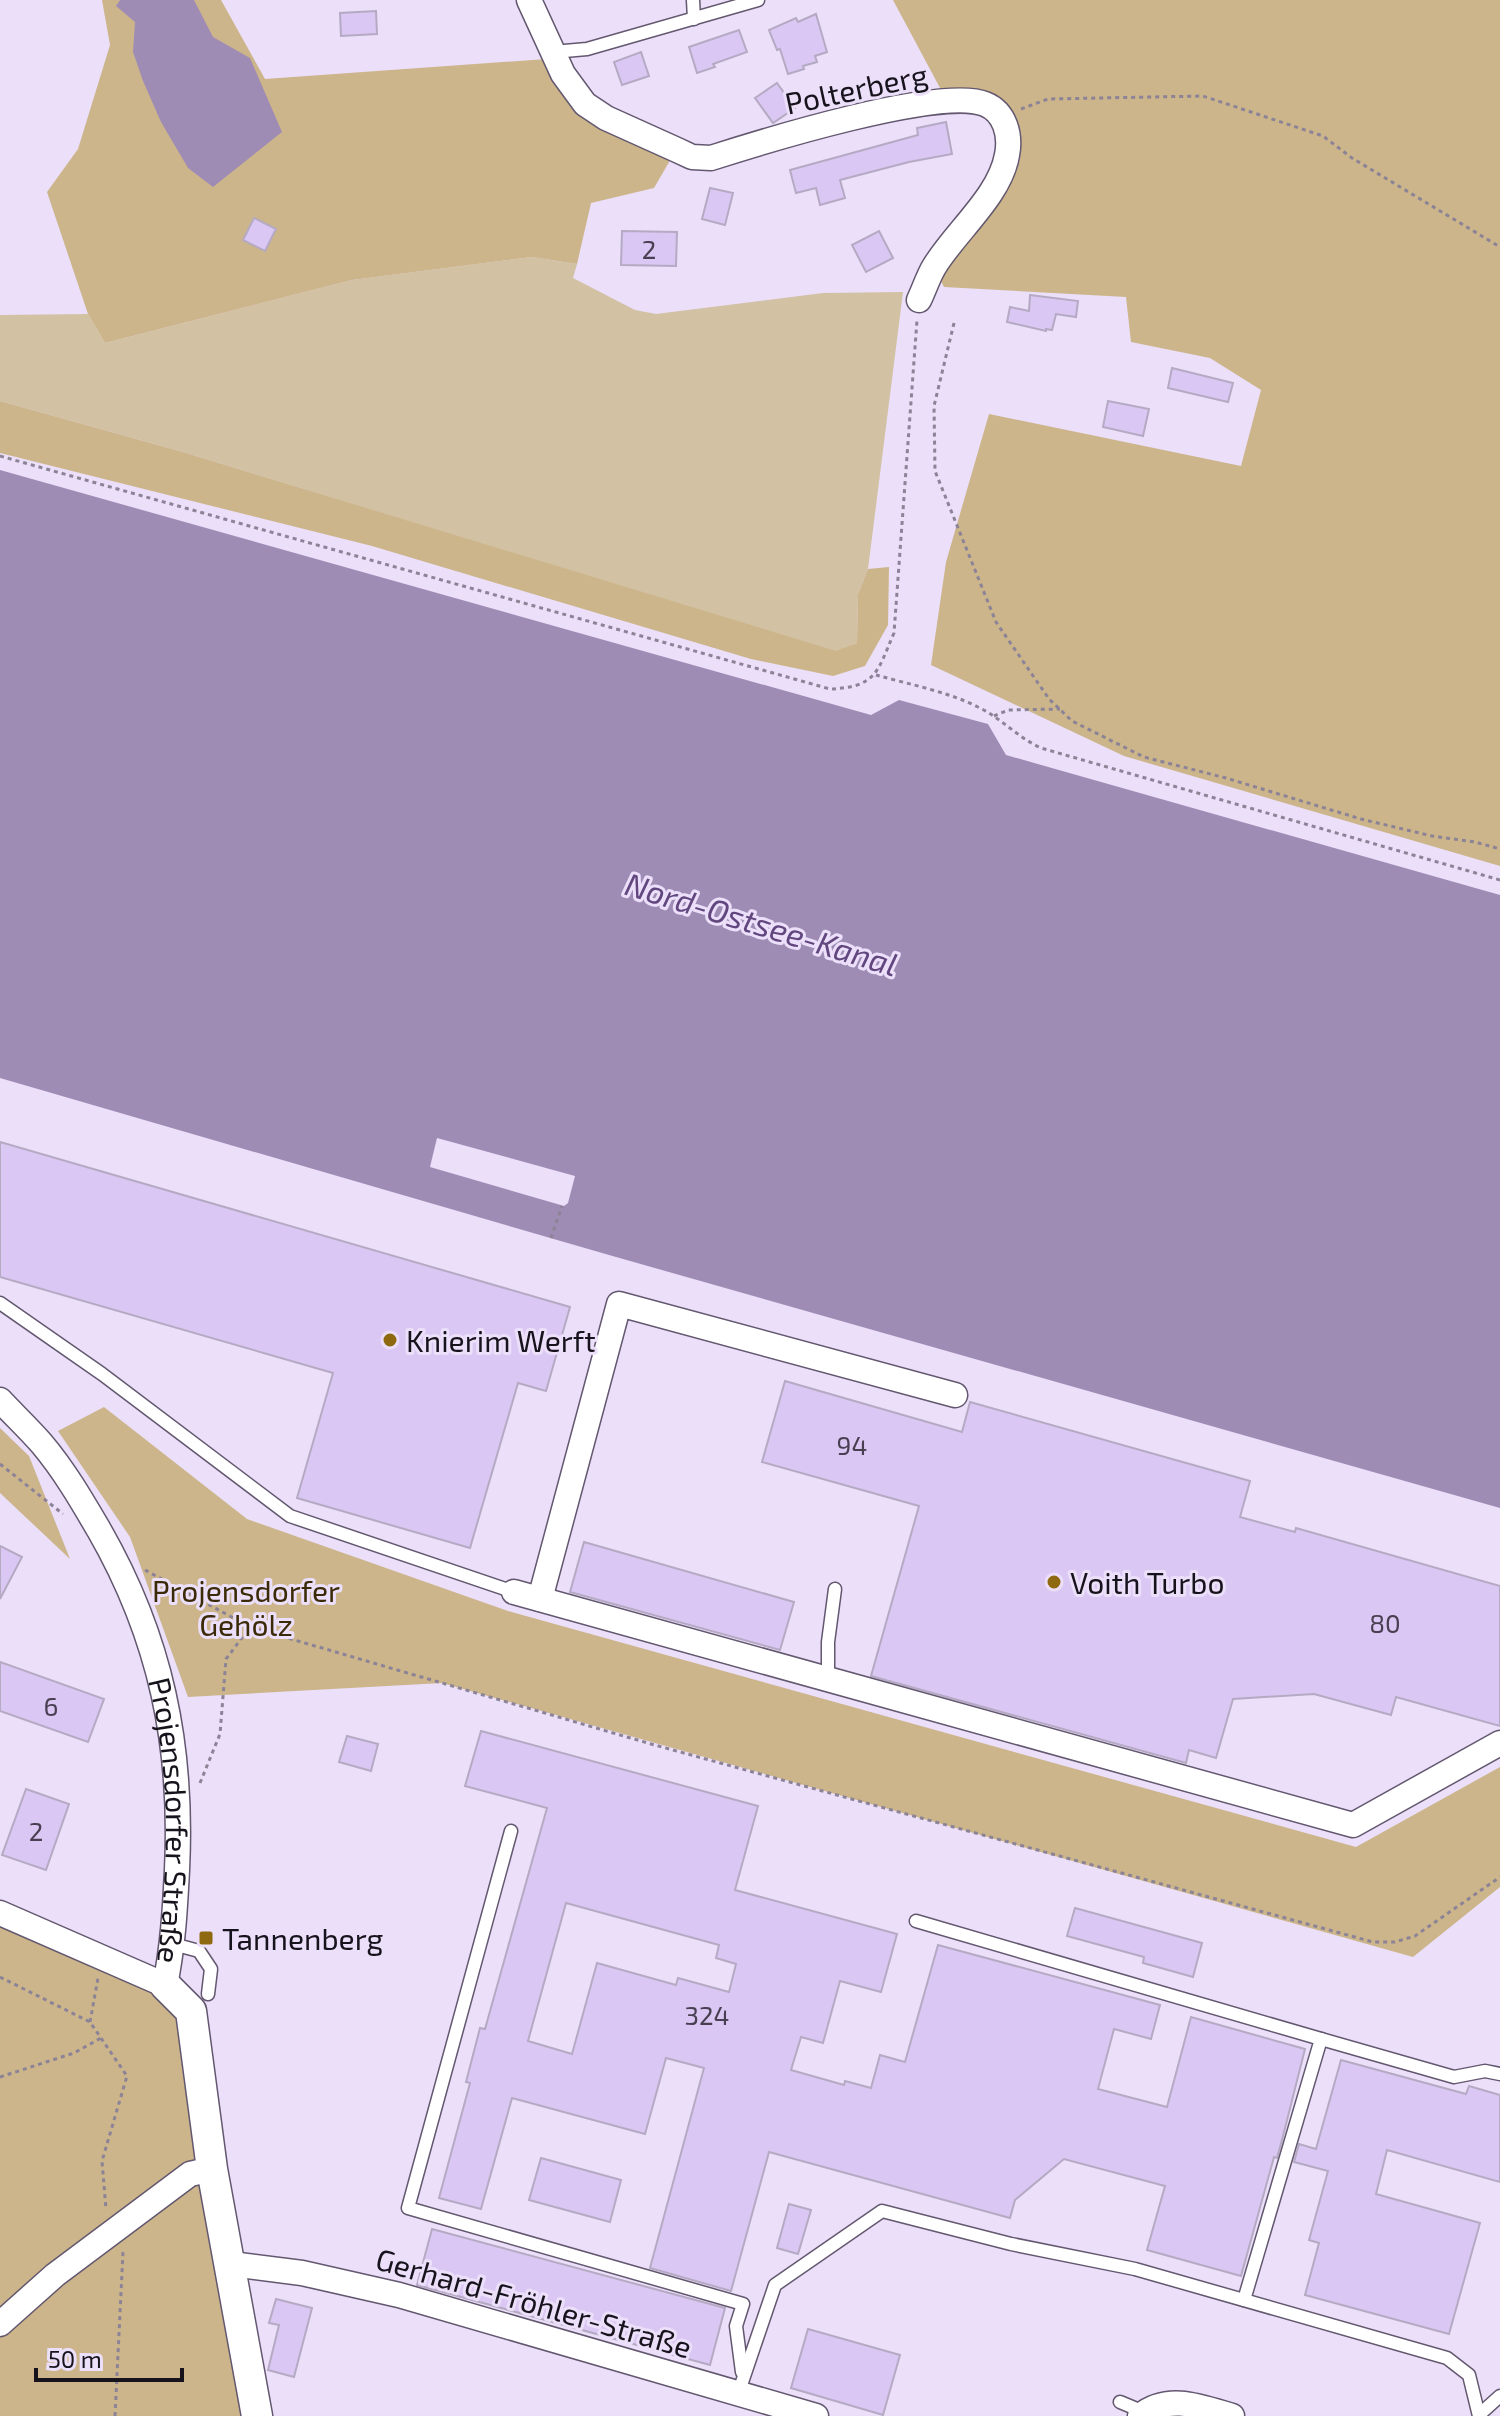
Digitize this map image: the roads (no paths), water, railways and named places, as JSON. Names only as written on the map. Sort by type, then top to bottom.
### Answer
[{"type":"street","name":"Polterberg","points":[[529,0],[563,74],[585,104],[606,118],[692,157],[711,158],[827,124],[947,101],[968,100],[986,104],[1002,115],[1008,136],[1007,157],[992,189],[934,267],[919,300]]},
{"type":"street","points":[[540,1599],[619,1304],[955,1395]]},
{"type":"street","name":"Projensdorfer Straße","points":[[0,1400],[43,1446],[80,1497],[111,1551],[153,1649],[177,1763],[179,1831],[173,1944],[165,1985],[191,2011],[212,2169],[257,2416]]},
{"type":"street","points":[[514,1592],[1353,1825],[1500,1743]]},
{"type":"street","points":[[0,1913],[165,1985]]},
{"type":"street","points":[[0,2324],[55,2275],[190,2174],[212,2169]]},
{"type":"street","name":"Gerhard-Fröhler-Straße","points":[[231,2264],[302,2273],[399,2295],[740,2384],[816,2416]]},
{"type":"street","points":[[1134,2410],[1188,2403],[1232,2416]]},
{"type":"lane","points":[[693,0],[694,19]]},
{"type":"lane","points":[[553,52],[587,49],[758,0]]},
{"type":"lane","points":[[0,1303],[102,1374],[290,1516],[514,1592]]},
{"type":"lane","points":[[828,1679],[828,1642],[835,1589]]},
{"type":"lane","points":[[511,1831],[408,2208],[743,2304],[736,2326],[740,2384]]},
{"type":"lane","points":[[916,1921],[1454,2077],[1485,2071],[1500,2074]]},
{"type":"lane","points":[[173,1944],[199,1951],[211,1969],[208,1994]]},
{"type":"lane","points":[[1244,2300],[1321,2039]]},
{"type":"lane","points":[[740,2384],[775,2285],[882,2211],[1011,2244],[1135,2269],[1447,2358],[1469,2375],[1480,2415],[1500,2396]]},
{"type":"water","points":[[120,0],[194,0],[213,37],[250,58],[282,132],[213,187],[188,168],[161,122],[143,81],[133,52],[135,22],[116,6]]},
{"type":"water","name":"Nord-Ostsee-Kanal","points":[[0,470],[871,715],[899,700],[988,724],[1006,755],[1500,895],[1500,1508],[0,1078]]},
{"type":"place","name":"Knierim Werft","points":[[390,1340]]},
{"type":"place","name":"Voith Turbo","points":[[1054,1582]]},
{"type":"place","name":"Tannenberg","points":[[206,1938]]},
{"type":"park label","name":"Projensdorfer Gehölz","points":[[246,1607]]}]
